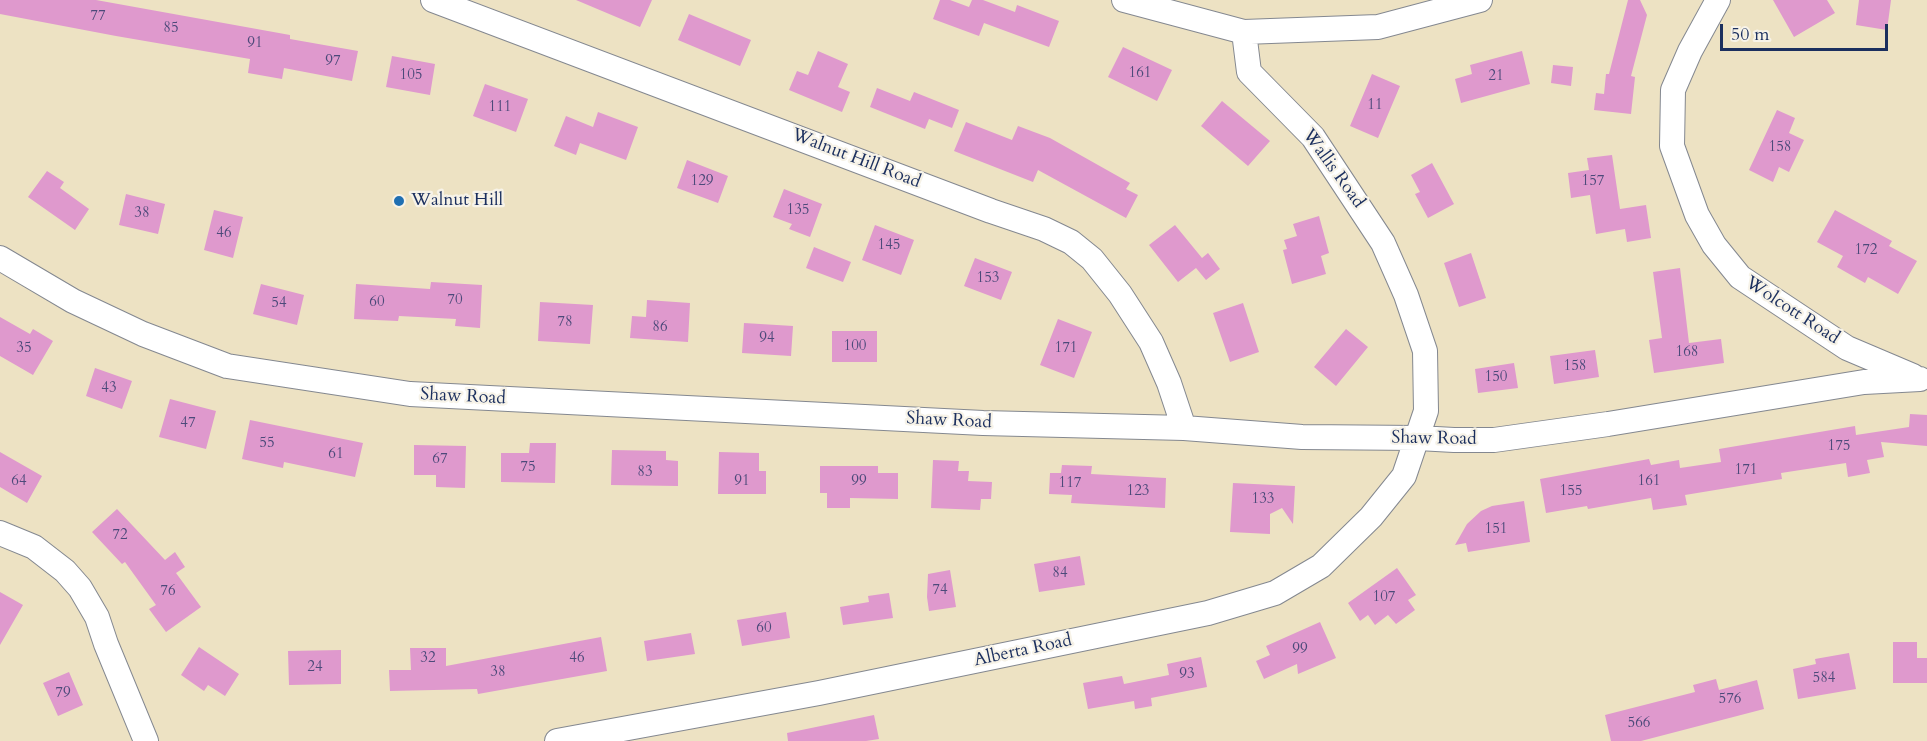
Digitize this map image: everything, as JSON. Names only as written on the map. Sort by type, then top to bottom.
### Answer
[{"type":"street","name":"Walnut Hill Road","points":[[433,0],[1044,229],[1071,242],[1092,259],[1120,294],[1151,342],[1169,383],[1184,428]]},
{"type":"street","points":[[1124,0],[1244,32],[1378,27],[1480,0]]},
{"type":"street","name":"Wolcott Road","points":[[1718,0],[1690,51],[1674,90],[1672,146],[1697,215],[1714,245],[1740,277],[1847,348],[1924,379]]},
{"type":"street","name":"Wallis Road","points":[[1244,32],[1249,72],[1312,137],[1324,153],[1383,243],[1406,295],[1425,351],[1426,411],[1418,438]]},
{"type":"street","name":"Shaw Road","points":[[0,258],[73,301],[143,334],[227,366],[410,394],[983,423],[1184,428],[1302,437],[1418,438],[1454,441],[1494,440],[1608,424],[1864,382],[1924,379]]},
{"type":"street","name":"Alberta Road","points":[[557,741],[819,693],[1150,625],[1208,613],[1275,593],[1321,566],[1371,517],[1404,476],[1418,438]]},
{"type":"street","points":[[0,533],[34,547],[65,571],[80,588],[97,617],[146,741]]},
{"type":"building","points":[[0,0],[96,0],[290,35],[290,39],[358,51],[352,81],[284,68],[282,79],[248,73],[250,59],[0,14]]},
{"type":"building","points":[[576,0],[652,0],[640,27]]},
{"type":"building","points":[[940,0],[950,0],[969,7],[972,0],[983,0],[1015,12],[1017,5],[1059,21],[1049,47],[984,23],[979,36],[933,19]]},
{"type":"building","points":[[1628,0],[1640,0],[1647,15],[1631,76],[1635,77],[1631,114],[1594,110],[1596,93],[1604,94],[1606,74],[1609,74]]},
{"type":"building","points":[[1773,0],[1827,0],[1835,13],[1794,37]]},
{"type":"building","points":[[1859,0],[1891,0],[1887,30],[1856,25]]},
{"type":"building","points":[[689,14],[751,40],[740,66],[678,40]]},
{"type":"building","points":[[1123,47],[1172,70],[1157,101],[1108,77]]},
{"type":"building","points":[[818,51],[848,64],[838,87],[850,92],[842,112],[789,90],[797,71],[808,75]]},
{"type":"building","points":[[1522,51],[1530,84],[1461,103],[1455,79],[1472,74],[1470,65]]},
{"type":"building","points":[[392,56],[435,64],[430,95],[386,87]]},
{"type":"building","points":[[1553,65],[1573,67],[1571,86],[1551,83]]},
{"type":"building","points":[[1372,74],[1400,86],[1378,138],[1350,126]]},
{"type":"building","points":[[485,84],[528,99],[516,132],[473,116]]},
{"type":"building","points":[[877,88],[910,101],[914,92],[959,110],[952,128],[929,119],[925,129],[870,107]]},
{"type":"building","points":[[1222,101],[1270,141],[1248,166],[1201,126]]},
{"type":"building","points":[[1777,110],[1795,118],[1789,133],[1804,140],[1789,172],[1779,167],[1773,182],[1749,170]]},
{"type":"building","points":[[598,112],[638,127],[626,160],[580,143],[576,155],[554,146],[566,116],[593,127]]},
{"type":"building","points":[[966,122],[1012,140],[1018,126],[1050,138],[1130,183],[1126,189],[1138,195],[1126,218],[1038,170],[1033,182],[954,151]]},
{"type":"building","points":[[1612,155],[1620,209],[1646,205],[1651,238],[1627,242],[1625,229],[1596,234],[1590,195],[1571,198],[1568,173],[1589,170],[1587,158]]},
{"type":"building","points":[[687,160],[728,176],[718,203],[677,188]]},
{"type":"building","points":[[1432,163],[1454,204],[1428,218],[1415,194],[1420,192],[1411,175]]},
{"type":"building","points":[[47,171],[64,182],[60,188],[89,209],[75,230],[28,197]]},
{"type":"building","points":[[784,189],[822,204],[810,237],[789,229],[792,224],[773,217]]},
{"type":"building","points":[[126,194],[165,204],[158,234],[119,225]]},
{"type":"building","points":[[214,210],[243,217],[233,258],[204,250]]},
{"type":"building","points":[[1835,210],[1892,241],[1889,246],[1917,261],[1898,294],[1868,277],[1865,283],[1837,267],[1843,256],[1817,242]]},
{"type":"building","points":[[1319,216],[1329,253],[1321,256],[1326,274],[1292,284],[1283,250],[1287,249],[1284,240],[1297,236],[1293,224]]},
{"type":"building","points":[[875,225],[914,240],[901,275],[862,260]]},
{"type":"building","points":[[1175,225],[1202,258],[1208,253],[1220,269],[1206,280],[1196,268],[1178,282],[1149,245]]},
{"type":"building","points":[[814,247],[851,262],[843,282],[806,268]]},
{"type":"building","points":[[1471,253],[1486,298],[1459,307],[1444,263]]},
{"type":"building","points":[[975,258],[1012,272],[1001,300],[964,286]]},
{"type":"building","points":[[1680,268],[1689,343],[1721,339],[1724,363],[1654,373],[1649,340],[1662,338],[1653,272]]},
{"type":"building","points":[[431,282],[482,285],[480,328],[455,326],[456,319],[399,316],[398,321],[354,319],[356,284],[430,289]]},
{"type":"building","points":[[261,284],[304,295],[297,325],[253,314]]},
{"type":"building","points":[[647,300],[690,303],[688,342],[630,338],[632,316],[646,317]]},
{"type":"building","points":[[540,302],[593,305],[590,344],[538,341]]},
{"type":"building","points":[[1243,303],[1259,352],[1230,362],[1213,313]]},
{"type":"building","points":[[0,317],[30,334],[33,329],[53,341],[33,375],[0,356]]},
{"type":"building","points":[[1058,319],[1092,332],[1074,378],[1040,365]]},
{"type":"building","points":[[744,323],[793,326],[791,356],[742,353]]},
{"type":"building","points":[[1346,329],[1368,347],[1336,386],[1314,367]]},
{"type":"building","points":[[832,331],[877,331],[877,362],[832,362]]},
{"type":"building","points":[[1595,350],[1599,377],[1554,384],[1550,356]]},
{"type":"building","points":[[1514,363],[1518,388],[1478,393],[1475,369]]},
{"type":"building","points":[[95,368],[132,381],[122,409],[86,396]]},
{"type":"building","points":[[170,399],[216,411],[206,449],[159,437]]},
{"type":"building","points":[[1910,414],[1927,415],[1927,446],[1881,442],[1884,457],[1867,460],[1870,473],[1848,477],[1846,463],[1781,473],[1782,479],[1685,495],[1687,505],[1653,510],[1651,498],[1588,509],[1587,506],[1546,513],[1540,479],[1649,459],[1651,465],[1679,460],[1680,468],[1721,462],[1719,449],[1855,426],[1856,435],[1909,427]]},
{"type":"building","points":[[250,420],[363,443],[355,477],[284,462],[283,468],[242,459]]},
{"type":"building","points":[[530,443],[556,443],[555,483],[501,482],[501,453],[529,453]]},
{"type":"building","points":[[414,445],[466,446],[465,488],[436,487],[436,475],[414,475]]},
{"type":"building","points":[[612,450],[666,451],[666,460],[678,461],[678,486],[611,485]]},
{"type":"building","points":[[0,452],[42,476],[27,503],[0,487]]},
{"type":"building","points":[[719,452],[759,453],[759,471],[766,471],[766,494],[718,494]]},
{"type":"building","points":[[933,460],[959,461],[958,471],[969,471],[968,481],[992,482],[991,499],[981,499],[980,510],[931,508]]},
{"type":"building","points":[[1062,465],[1092,466],[1091,474],[1166,478],[1165,508],[1071,503],[1072,495],[1049,494],[1050,473],[1061,473]]},
{"type":"building","points":[[820,466],[878,466],[878,473],[898,473],[898,499],[850,498],[850,508],[827,508],[827,493],[820,493]]},
{"type":"building","points":[[1233,483],[1295,486],[1293,524],[1282,508],[1270,514],[1270,534],[1230,532]]},
{"type":"building","points":[[1524,501],[1530,542],[1468,552],[1466,543],[1455,545],[1467,524],[1481,511],[1492,506]]},
{"type":"building","points":[[117,509],[165,560],[175,552],[185,567],[176,573],[201,607],[166,632],[149,609],[156,605],[125,562],[122,564],[92,532]]},
{"type":"building","points":[[1080,556],[1085,585],[1039,592],[1034,564]]},
{"type":"building","points":[[1397,568],[1416,595],[1408,600],[1415,610],[1396,624],[1388,615],[1375,625],[1368,615],[1360,621],[1348,603]]},
{"type":"building","points":[[950,570],[956,607],[929,611],[928,574]]},
{"type":"building","points":[[0,592],[23,605],[0,645]]},
{"type":"building","points":[[889,593],[893,618],[843,625],[840,607],[869,602],[868,596]]},
{"type":"building","points":[[786,612],[790,638],[742,646],[737,620]]},
{"type":"building","points":[[1320,622],[1336,658],[1298,674],[1297,664],[1264,679],[1256,661],[1270,655],[1266,646]]},
{"type":"building","points":[[691,633],[695,654],[647,661],[644,641]]},
{"type":"building","points":[[601,637],[607,671],[478,694],[477,689],[390,691],[389,670],[411,670],[410,648],[446,648],[446,666]]},
{"type":"building","points":[[1893,642],[1917,642],[1917,658],[1927,658],[1927,683],[1893,683]]},
{"type":"building","points":[[199,647],[239,674],[225,696],[208,685],[204,691],[181,675]]},
{"type":"building","points":[[341,650],[341,684],[289,685],[288,651]]},
{"type":"building","points":[[1849,653],[1856,689],[1798,699],[1793,669],[1816,664],[1815,659]]},
{"type":"building","points":[[1201,657],[1207,687],[1151,698],[1152,706],[1135,709],[1134,701],[1088,709],[1083,683],[1122,676],[1124,684],[1169,675],[1167,664]]},
{"type":"building","points":[[69,672],[83,705],[58,716],[43,683]]},
{"type":"building","points":[[1716,679],[1719,690],[1757,680],[1764,709],[1641,741],[1611,741],[1605,715],[1695,692],[1693,685]]},
{"type":"building","points":[[874,715],[879,739],[788,741],[787,733]]},
{"type":"place","name":"Walnut Hill","points":[[399,201]]}]
